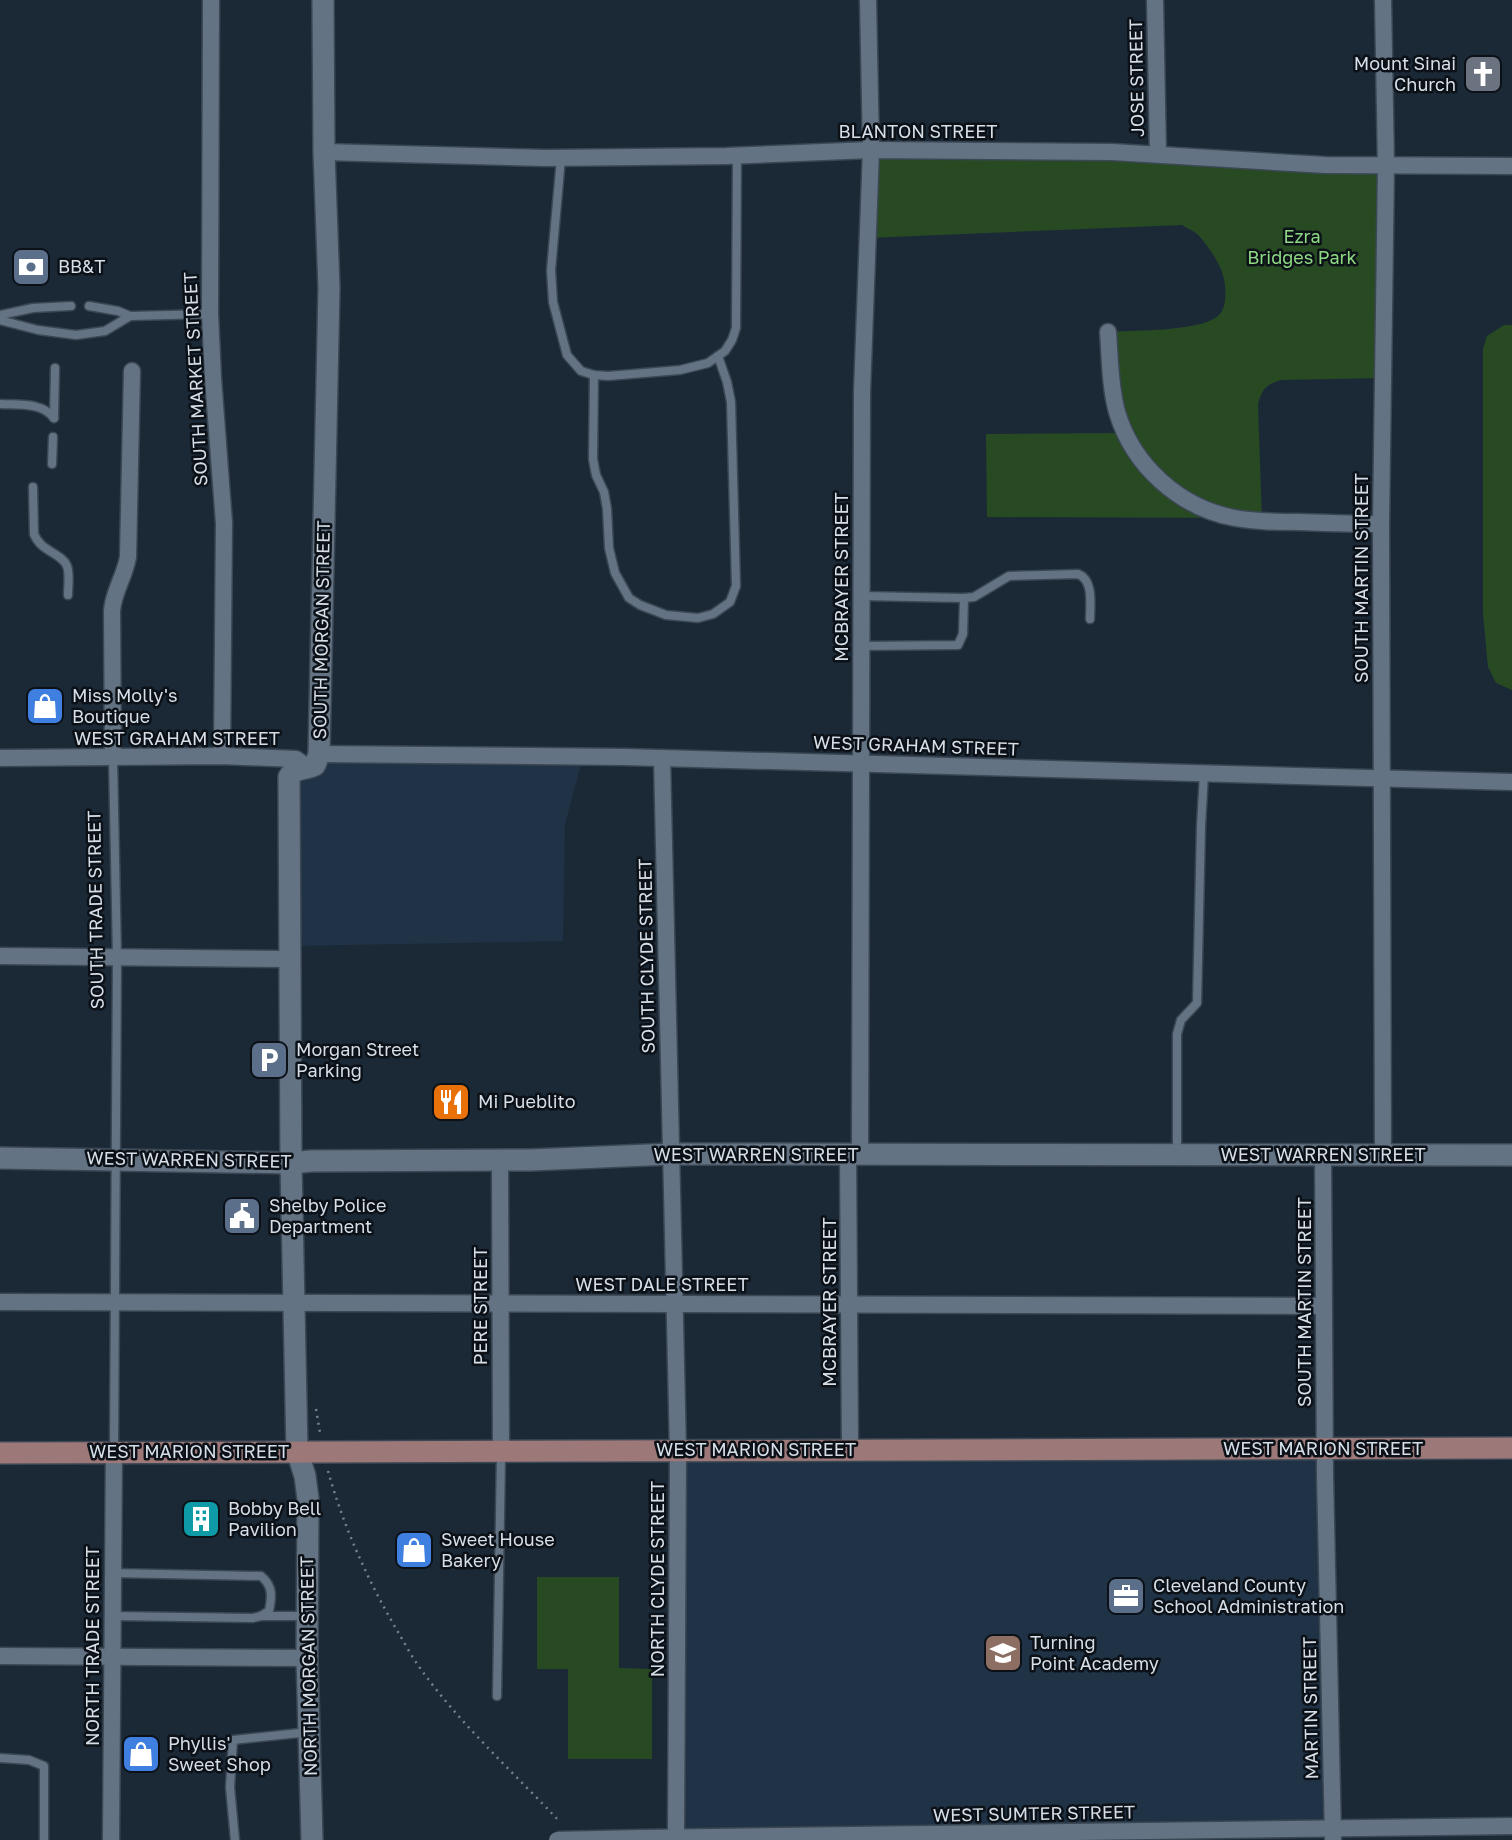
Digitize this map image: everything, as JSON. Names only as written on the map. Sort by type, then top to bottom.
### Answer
[{"type":"main road","name":"WEST MARION STREET","points":[[0,1453],[1512,1448]]},
{"type":"street","name":"SOUTH MARKET STREET","points":[[211,0],[210,314],[212,378],[224,523],[222,756]]},
{"type":"street","name":"SOUTH MORGAN STREET","points":[[314,761],[329,288],[324,152],[323,0]]},
{"type":"street","name":"MCBRAYER STREET","points":[[850,1450],[849,1305],[861,764],[862,391],[871,150],[868,0]]},
{"type":"street","name":"JOSE STREET","points":[[1155,0],[1158,154]]},
{"type":"street","name":"SOUTH MARTIN STREET","points":[[1383,0],[1386,165],[1381,524],[1383,1155]]},
{"type":"street","name":"BLANTON STREET","points":[[324,152],[561,158],[737,156],[871,150],[1112,152],[1325,164],[1512,166]]},
{"type":"street","points":[[1108,332],[1116,410],[1125,433],[1155,477],[1181,497],[1204,509],[1234,518],[1381,524]]},
{"type":"street","name":"SOUTH TRADE STREET","points":[[113,758],[112,611],[113,600],[128,557],[132,371]]},
{"type":"street","name":"WEST GRAHAM STREET","points":[[0,758],[222,756],[314,761],[662,758],[1512,782]]},
{"type":"street","name":"SOUTH CLYDE STREET","points":[[662,758],[671,1154]]},
{"type":"street","points":[[297,1451],[291,1163],[289,777],[292,772],[314,761]]},
{"type":"street","points":[[0,956],[290,959]]},
{"type":"street","name":"WEST WARREN STREET","points":[[0,1158],[291,1163],[671,1154],[1512,1155]]},
{"type":"street","name":"NORTH CLYDE STREET","points":[[671,1154],[678,1451],[676,1837]]},
{"type":"street","name":"SOUTH MARTIN STREET","points":[[1323,1156],[1325,1449]]},
{"type":"street","name":"PERE STREET","points":[[500,1160],[501,1451]]},
{"type":"street","name":"WEST DALE STREET","points":[[0,1302],[1324,1307]]},
{"type":"street","name":"MARTIN STREET","points":[[1325,1449],[1332,1835]]},
{"type":"street","name":"NORTH TRADE STREET","points":[[111,1840],[114,1451]]},
{"type":"street","name":"NORTH MORGAN STREET","points":[[297,1451],[305,1476],[308,1499],[307,1658],[312,1840]]},
{"type":"street","points":[[0,1656],[307,1658]]},
{"type":"street","name":"WEST SUMTER STREET","points":[[563,1835],[642,1838],[1332,1835],[1512,1826]]},
{"type":"lane","points":[[561,158],[551,270],[553,302],[567,355],[581,371],[608,376],[680,370],[708,363],[725,351],[732,340],[736,328],[737,156]]},
{"type":"lane","points":[[0,318],[33,308],[71,306]]},
{"type":"lane","points":[[89,306],[130,316],[210,314]]},
{"type":"lane","points":[[0,318],[38,330],[76,335],[105,331],[130,316]]},
{"type":"lane","points":[[594,375],[593,458],[606,501],[609,548],[615,573],[629,598],[640,606],[666,615],[698,618],[713,614],[730,602],[736,586],[731,402],[718,356]]},
{"type":"lane","points":[[0,404],[38,407],[48,410],[54,418],[55,368]]},
{"type":"lane","points":[[52,464],[53,437]]},
{"type":"lane","points":[[33,487],[34,534],[44,549],[65,562],[68,568],[68,595]]},
{"type":"lane","points":[[861,596],[974,597],[1009,576],[1078,574],[1087,581],[1090,619]]},
{"type":"lane","points":[[861,646],[958,645],[963,634],[964,598]]},
{"type":"lane","name":"SOUTH TRADE STREET","points":[[113,758],[117,957],[114,1451]]},
{"type":"lane","points":[[1177,1155],[1177,1034],[1181,1020],[1197,1003],[1201,826],[1205,774]]},
{"type":"lane","points":[[497,1696],[501,1451]]},
{"type":"lane","points":[[113,1573],[261,1576],[268,1581],[271,1588],[271,1600],[269,1611],[261,1616]]},
{"type":"lane","points":[[112,1616],[307,1616]]},
{"type":"lane","points":[[235,1840],[230,1787],[233,1740],[309,1732]]},
{"type":"lane","points":[[0,1758],[29,1760],[44,1766],[44,1840]]},
{"type":"path","points":[[323,1451],[335,1495],[357,1555],[419,1668],[563,1835]]},
{"type":"shaded area","points":[[319,754],[583,757],[565,824],[563,941],[290,946],[292,772]]},
{"type":"shaded area","name":"Turning Point Academy","points":[[1325,1449],[1332,1829],[676,1837],[678,1451]]},
{"type":"green space","name":"Ezra Bridges Park","points":[[871,150],[1386,165],[1383,378],[1281,380],[1266,388],[1258,404],[1262,521],[1234,518],[987,517],[986,434],[1124,433],[1108,332],[1183,327],[1210,321],[1219,315],[1225,303],[1223,274],[1204,242],[1196,233],[1182,225],[867,238]]},
{"type":"green space","points":[[1504,325],[1512,325],[1512,690],[1496,683],[1488,667],[1483,614],[1483,349],[1487,336]]},
{"type":"green space","points":[[537,1577],[619,1577],[619,1668],[652,1669],[652,1759],[568,1759],[568,1669],[537,1669]]},
{"type":"place","name":"Mount Sinai Church","points":[[1483,74]]},
{"type":"place","name":"BB&T","points":[[31,267]]},
{"type":"place","name":"Miss Molly's Boutique","points":[[45,706]]},
{"type":"place","name":"Morgan Street Parking","points":[[269,1060]]},
{"type":"place","name":"Mi Pueblito","points":[[451,1102]]},
{"type":"place","name":"Shelby Police Department","points":[[242,1216]]},
{"type":"place","name":"Bobby Bell Pavilion","points":[[201,1519]]},
{"type":"place","name":"Sweet House Bakery","points":[[414,1550]]},
{"type":"place","name":"Cleveland County School Administration","points":[[1126,1596]]},
{"type":"place","name":"Turning Point Academy","points":[[1003,1653]]},
{"type":"place","name":"Phyllis' Sweet Shop","points":[[141,1754]]}]
